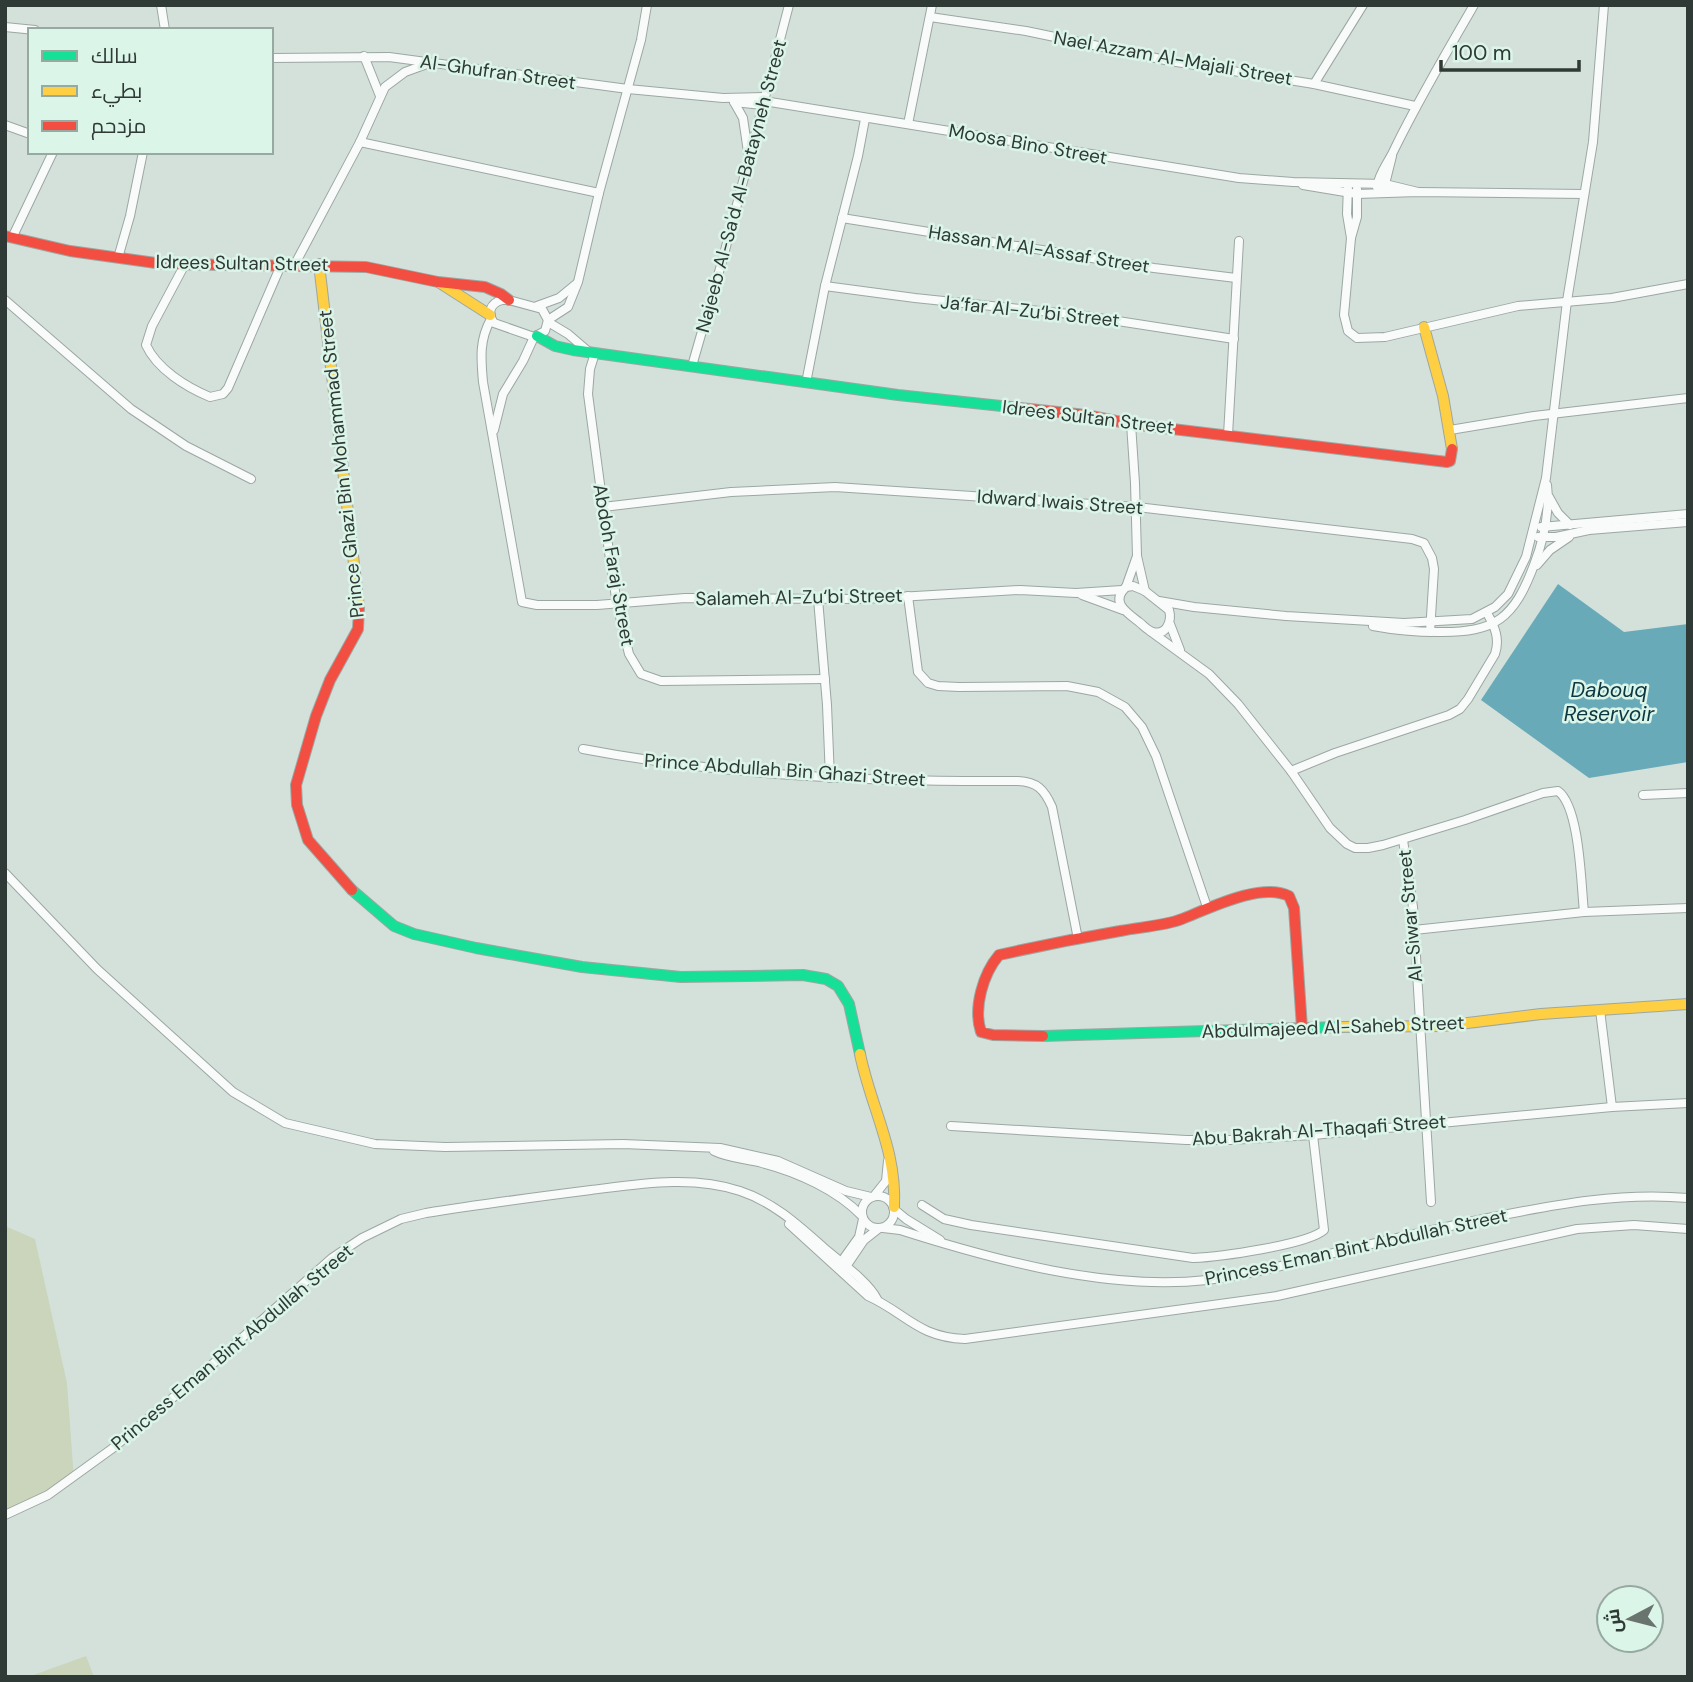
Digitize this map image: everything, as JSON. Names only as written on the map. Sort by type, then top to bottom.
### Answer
[{"type":"street","points":[[161,5],[165,28]]},
{"type":"street","points":[[493,433],[503,394],[535,337],[545,331],[548,321],[568,307],[578,282],[647,5]]},
{"type":"street","name":"Najeeb Al-Sa'd Al-Batayneh Street","points":[[691,366],[789,5]]},
{"type":"street","points":[[908,124],[932,5]]},
{"type":"street","points":[[1314,84],[1363,5]]},
{"type":"street","points":[[1380,194],[1393,153],[1415,106],[1474,5]]},
{"type":"street","points":[[1160,601],[1194,607],[1355,621],[1430,621],[1472,620],[1487,613],[1502,601],[1513,586],[1526,557],[1546,478],[1556,413],[1567,301],[1592,142],[1604,5]]},
{"type":"street","name":"Nael Azzam Al-Majali Street","points":[[930,17],[1026,31],[1170,61],[1314,84],[1415,106]]},
{"type":"street","points":[[5,27],[28,29]]},
{"type":"street","points":[[363,57],[380,96]]},
{"type":"street","name":"Al-Ghufran Street","points":[[273,58],[389,57],[628,89],[763,101]]},
{"type":"street","points":[[295,264],[360,142],[380,96],[391,80],[421,65],[433,63]]},
{"type":"street","name":"Al-Ghufran Street","points":[[723,98],[734,102],[763,101]]},
{"type":"street","name":"Moosa Bino Street","points":[[763,101],[1129,162],[1352,189]]},
{"type":"street","points":[[734,102],[743,118],[749,159]]},
{"type":"street","points":[[806,383],[825,286],[864,119]]},
{"type":"street","points":[[5,125],[28,133]]},
{"type":"street","points":[[360,142],[599,193]]},
{"type":"street","points":[[9,237],[52,154]]},
{"type":"street","points":[[118,258],[143,154]]},
{"type":"street","points":[[1352,189],[1381,184],[1418,192]]},
{"type":"street","points":[[1352,189],[1380,194],[1584,194]]},
{"type":"street","points":[[1352,189],[1344,315],[1348,331],[1357,338],[1365,340],[1385,337],[1518,306],[1631,295],[1688,284]]},
{"type":"street","name":"Hassan M Al-Assaf Street","points":[[842,218],[1154,268],[1236,278]]},
{"type":"street","name":"Idrees Sultan Street","points":[[9,237],[118,258],[184,266],[319,264],[383,269],[438,282],[470,284],[498,292],[509,300]]},
{"type":"street","points":[[1228,435],[1240,241]]},
{"type":"street","name":"Prince Ghazi Bin Mohammad Street","points":[[319,264],[360,612],[358,629],[330,680],[316,716],[296,785],[296,805],[308,840],[346,885],[394,926],[414,934],[476,948],[634,973],[681,977],[803,975],[834,982],[847,1002],[863,1066],[887,1137],[895,1176],[894,1208]]},
{"type":"street","points":[[184,266],[152,326],[146,345],[158,363],[183,382],[210,397],[223,394],[228,388],[281,265]]},
{"type":"street","name":"Idrees Sultan Street","points":[[438,282],[491,317]]},
{"type":"street","points":[[493,433],[481,363],[484,334],[494,302],[509,300],[537,306],[559,298],[578,282]]},
{"type":"street","name":"Ja‘far Al-Zu‘bi Street","points":[[825,286],[1079,314],[1234,339]]},
{"type":"street","points":[[5,300],[131,409],[186,446],[251,479]]},
{"type":"street","name":"Idrees Sultan Street","points":[[537,306],[544,311],[548,321],[592,353]]},
{"type":"street","points":[[491,317],[504,328],[535,337]]},
{"type":"street","name":"Idrees Sultan Street","points":[[535,337],[555,346],[592,353],[806,383],[1086,415],[1131,424],[1441,463],[1450,461],[1452,457],[1450,430],[1424,327]]},
{"type":"street","name":"Abdoh Faraj Street","points":[[592,353],[588,394],[603,507],[617,604],[635,668],[648,678],[661,681],[825,679]]},
{"type":"street","points":[[1450,430],[1556,413],[1688,398]]},
{"type":"street","points":[[1131,424],[1137,507],[1137,556],[1145,591],[1169,610],[1170,622],[1182,653]]},
{"type":"street","name":"Salameh Al-Zu‘bi Street","points":[[493,433],[522,602],[537,605],[617,604],[698,598],[818,599],[1020,590],[1076,593],[1136,586],[1145,591]]},
{"type":"street","points":[[1530,576],[1545,528],[1548,494],[1546,478]]},
{"type":"street","name":"Idward Iwais Street","points":[[603,507],[731,492],[835,486],[1137,507],[1419,541],[1433,558],[1430,632]]},
{"type":"street","points":[[1548,494],[1558,513],[1570,524]]},
{"type":"street","points":[[1535,527],[1688,514]]},
{"type":"street","points":[[1532,537],[1688,522]]},
{"type":"street","points":[[1355,621],[1382,628],[1430,632],[1471,631],[1494,624],[1512,609],[1530,576],[1550,550],[1574,534]]},
{"type":"street","points":[[1123,610],[1118,599],[1137,556]]},
{"type":"street","name":"Salameh Al-Zu‘bi Street","points":[[1076,593],[1123,610],[1209,674],[1238,704],[1291,771],[1330,828],[1355,848],[1368,848],[1403,840],[1543,793],[1558,791],[1567,800],[1572,817],[1584,912]]},
{"type":"street","points":[[908,596],[916,664],[922,679],[928,683],[960,687],[1075,687],[1098,692],[1125,707],[1142,727],[1156,756],[1207,907]]},
{"type":"street","points":[[818,599],[830,778]]},
{"type":"street","points":[[1150,631],[1161,632],[1179,613],[1194,607]]},
{"type":"street","points":[[1291,771],[1460,709],[1497,647],[1494,624],[1487,613]]},
{"type":"street","name":"Prince Abdullah Bin Ghazi Street","points":[[583,749],[667,762],[830,778],[886,781],[1017,781],[1036,784],[1047,796],[1052,807],[1078,939]]},
{"type":"street","points":[[1643,795],[1688,793]]},
{"type":"street","name":"Al-Siwar Street","points":[[1403,840],[1414,930],[1431,1202]]},
{"type":"street","points":[[5,873],[97,969],[233,1092],[285,1123],[375,1144],[445,1147],[651,1144],[724,1148],[778,1161],[846,1191],[884,1197],[894,1208],[894,1219],[867,1237],[841,1268]]},
{"type":"street","points":[[1078,939],[1180,920],[1207,907],[1266,891],[1282,892],[1289,896],[1294,908],[1302,1028]]},
{"type":"street","points":[[1414,930],[1584,912],[1688,908]]},
{"type":"street","name":"Abdulmajeed Al-Saheb Street","points":[[1078,939],[1006,952],[995,959],[979,1003],[979,1029],[993,1035],[1067,1036],[1420,1026],[1688,1003]]},
{"type":"street","points":[[1600,1010],[1612,1107]]},
{"type":"street","name":"Abu Bakrah Al-Thaqafi Street","points":[[951,1126],[1186,1140],[1314,1135],[1612,1107],[1688,1103]]},
{"type":"street","points":[[922,1205],[944,1219],[971,1225],[1194,1258],[1218,1256],[1309,1239],[1324,1230],[1314,1135]]},
{"type":"street","points":[[841,1268],[859,1237],[863,1205],[883,1187],[888,1175],[887,1137]]},
{"type":"street","points":[[711,1149],[776,1166],[797,1175],[842,1199],[869,1226],[880,1229]]},
{"type":"street","name":"Princess Eman Bint Abdullah Street","points":[[5,1516],[48,1495],[113,1448],[332,1258],[362,1238],[401,1219],[426,1213],[660,1183],[720,1186],[760,1200],[841,1268],[867,1296],[877,1299],[922,1330],[943,1337],[965,1339],[1277,1296],[1577,1229],[1634,1225],[1688,1229]]},
{"type":"street","name":"Princess Eman Bint Abdullah Street","points":[[880,1229],[894,1228],[1012,1260],[1083,1275],[1140,1282],[1185,1282],[1230,1277],[1431,1230],[1580,1200],[1626,1196],[1688,1198]]},
{"type":"street","name":"Princess Eman Bint Abdullah Street","points":[[894,1208],[942,1242]]},
{"type":"green space","points":[[5,1226],[35,1239],[67,1383],[74,1480],[5,1520]]},
{"type":"green space","points":[[86,1656],[94,1677],[28,1677]]},
{"type":"water","name":"Dabouq Reservoir","points":[[1558,584],[1624,632],[1688,624],[1688,762],[1589,778],[1481,700]]},
{"type":"traffic: fast","points":[[537,336],[555,346],[573,350],[898,395],[1030,409]]},
{"type":"traffic: fast","points":[[352,890],[394,926],[414,934],[476,948],[582,967],[681,977],[803,975],[826,979],[838,986],[849,1004],[860,1054]]},
{"type":"traffic: fast","points":[[1043,1036],[1340,1027]]},
{"type":"traffic: slow","points":[[319,264],[359,607]]},
{"type":"traffic: slow","points":[[440,283],[490,315]]},
{"type":"traffic: slow","points":[[1424,327],[1443,396],[1452,449]]},
{"type":"traffic: slow","points":[[1340,1027],[1443,1026],[1541,1014],[1688,1004]]},
{"type":"traffic: slow","points":[[860,1054],[892,1167],[894,1207]]},
{"type":"traffic: jam","points":[[5,236],[70,251],[163,264],[366,267],[438,282],[485,287],[509,300]]},
{"type":"traffic: jam","points":[[1030,409],[1086,415],[1131,424],[1447,462],[1450,461],[1452,449]]},
{"type":"traffic: jam","points":[[352,890],[308,840],[297,805],[296,785],[316,716],[330,680],[358,629],[359,607]]},
{"type":"traffic: jam","points":[[1043,1036],[993,1035],[981,1032],[978,1013],[981,992],[988,972],[999,955],[1168,923],[1236,898],[1264,892],[1289,896],[1294,908],[1302,1028]]}]
